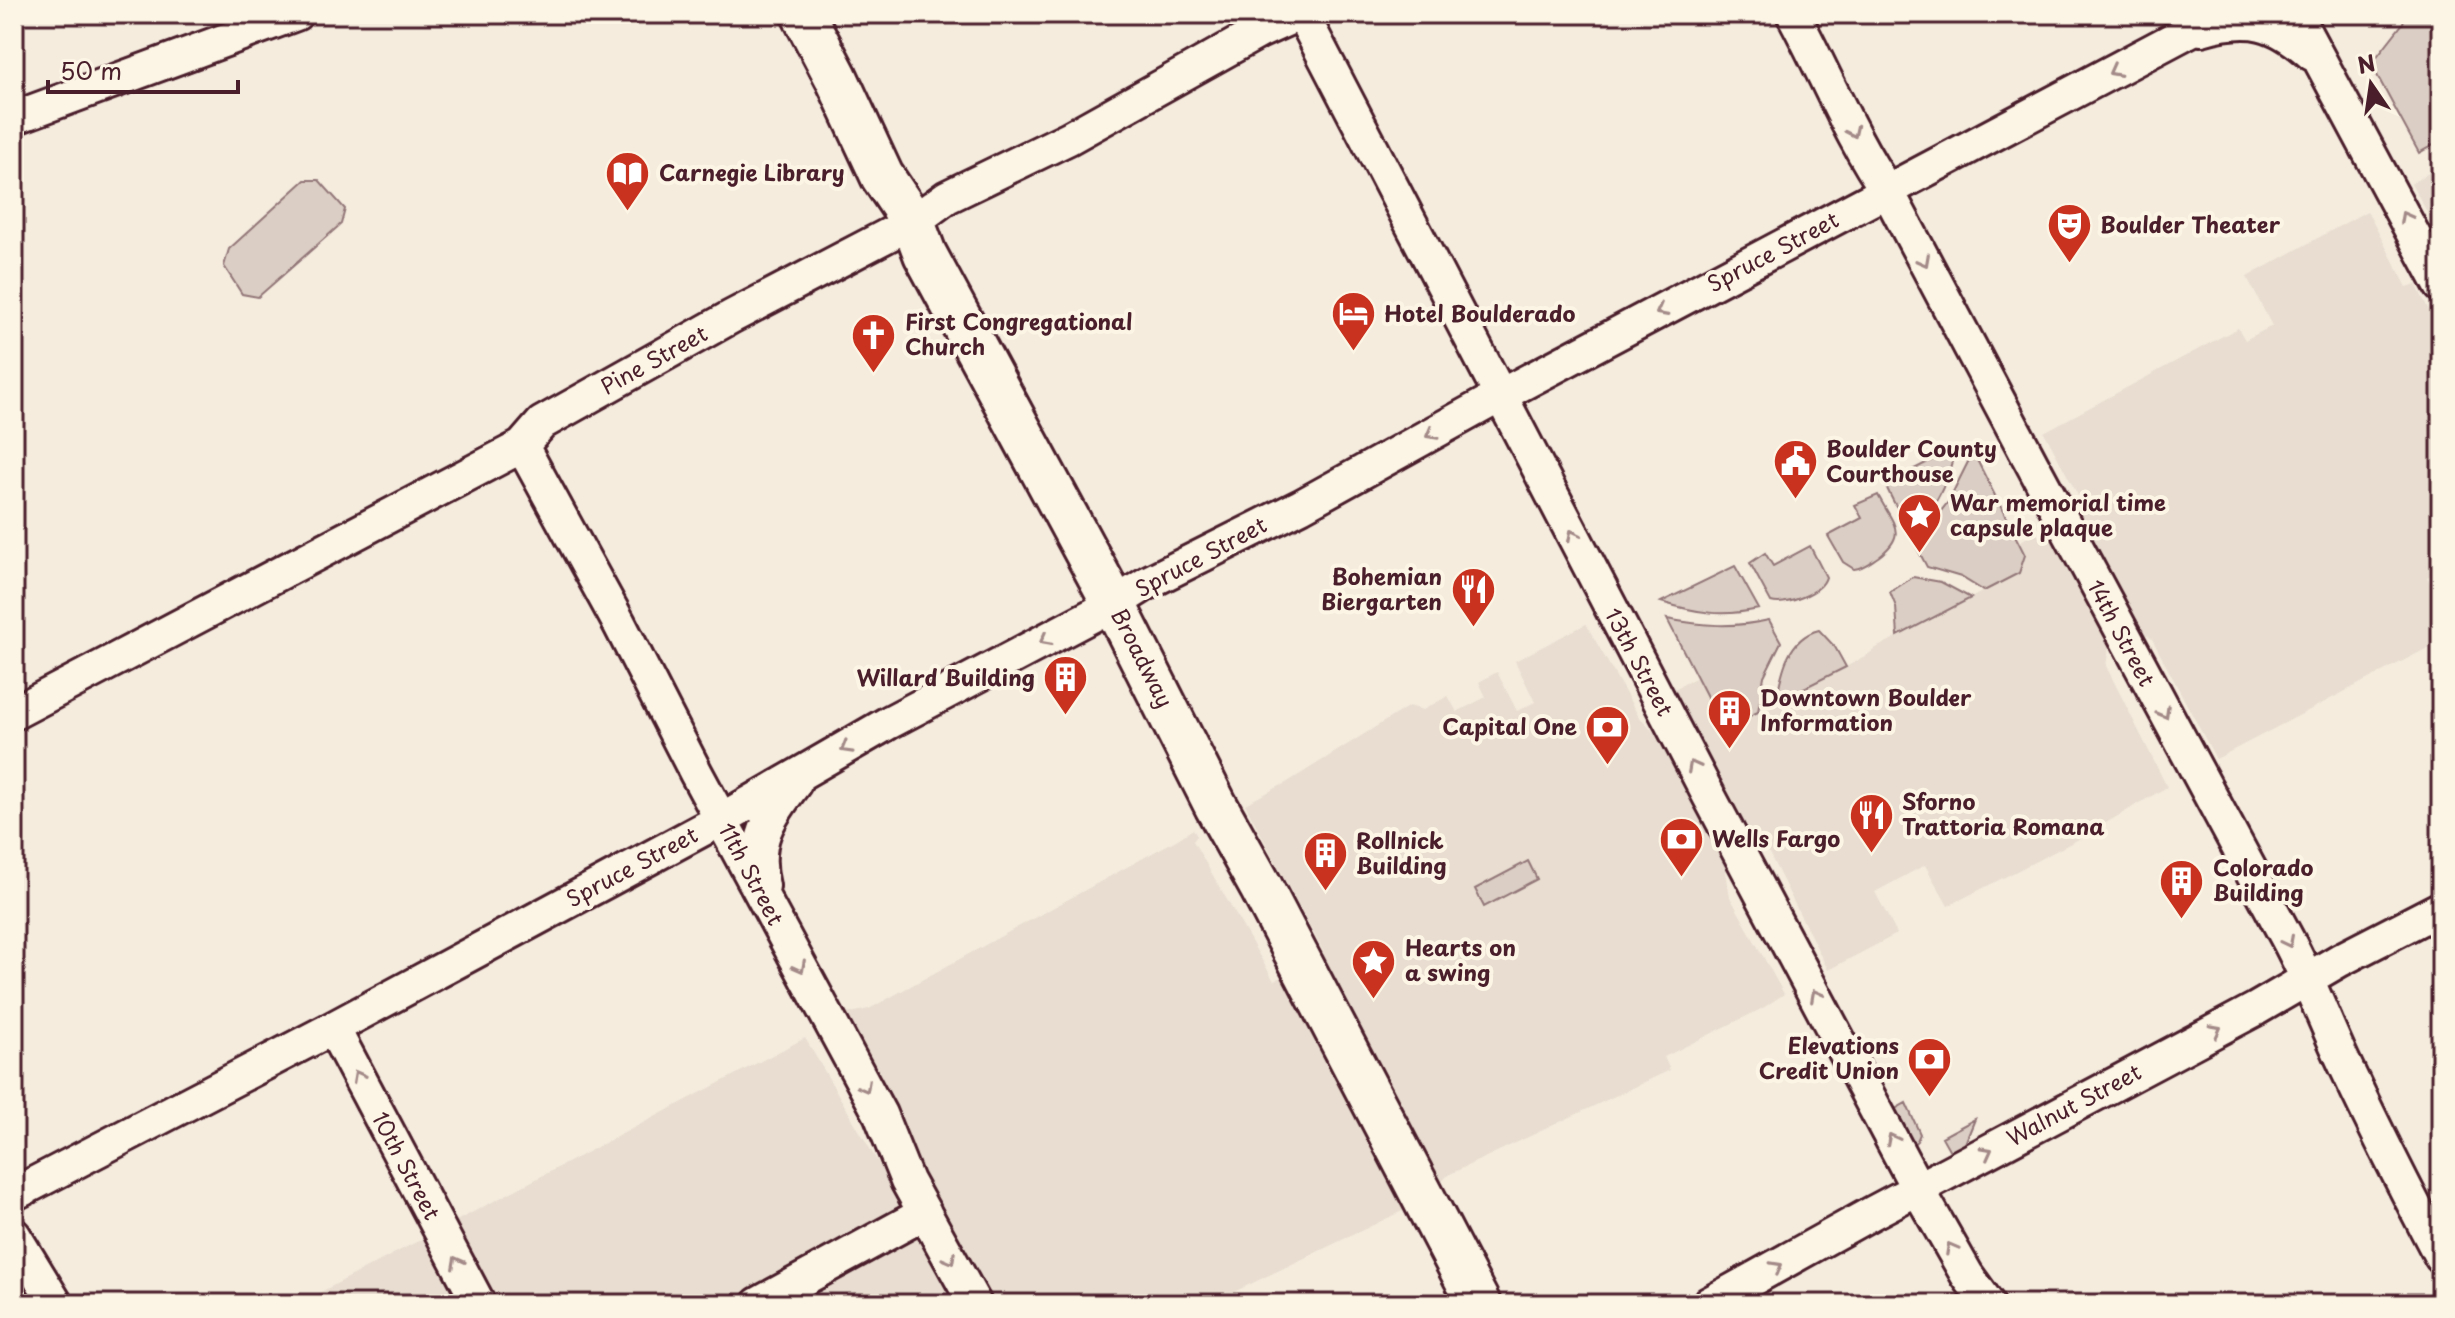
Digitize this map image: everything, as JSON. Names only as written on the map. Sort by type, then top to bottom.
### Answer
[{"type":"main road","name":"Broadway","points":[[803,14],[882,176],[913,222],[925,254],[1114,604],[1216,806],[1479,1304]]},
{"type":"street","points":[[14,118],[296,14]]},
{"type":"street","name":"Pine Street","points":[[14,713],[522,446],[542,423],[731,317],[913,222],[947,197],[1069,138],[1259,32],[1300,14]]},
{"type":"street","name":"13th Street","points":[[1300,14],[1918,1189],[1967,1275],[1988,1304]]},
{"type":"street","name":"14th Street","points":[[1793,14],[1867,161],[1888,192],[2120,633],[2223,818],[2307,980],[2381,1143],[2441,1257]]},
{"type":"street","name":"Spruce Street","points":[[14,1194],[333,1028],[722,819],[888,723],[1114,604],[1149,582],[1301,506],[1499,396],[2221,14]]},
{"type":"street","points":[[2295,14],[2441,286]]},
{"type":"street","points":[[2183,34],[2223,23],[2262,23],[2278,28],[2321,63]]},
{"type":"street","name":"11th Street","points":[[522,446],[880,1114],[907,1181],[975,1304]]},
{"type":"street","points":[[773,915],[760,875],[758,855],[762,834],[776,808],[804,772]]},
{"type":"street","name":"Walnut Street","points":[[1708,1304],[2441,908]]},
{"type":"street","name":"10th Street","points":[[333,1028],[479,1304]]},
{"type":"street","points":[[758,1304],[925,1213]]},
{"type":"street","points":[[14,1235],[56,1304]]},
{"type":"shaded area","points":[[2405,14],[2441,14],[2441,141],[2419,153],[2371,64],[2403,23]]},
{"type":"shaded area","points":[[2441,166],[2441,237],[2411,183]]},
{"type":"shaded area","points":[[305,180],[319,180],[345,209],[341,224],[258,297],[242,294],[224,266],[229,249]]},
{"type":"shaded area","points":[[2367,211],[2407,287],[2416,284],[2441,335],[2441,570],[2427,577],[2441,602],[2441,628],[2436,631],[2441,641],[2216,759],[2152,639],[2133,631],[2067,508],[2081,501],[2044,432],[2238,328],[2245,340],[2272,326],[2247,277]]},
{"type":"shaded area","points":[[1955,448],[1946,481],[1933,505],[1916,518],[1902,514],[1885,484]]},
{"type":"shaded area","points":[[1973,452],[2025,555],[2019,573],[1984,591],[1961,577],[1927,567],[1915,544],[1948,502]]},
{"type":"shaded area","points":[[1878,495],[1893,521],[1896,535],[1888,549],[1864,566],[1854,569],[1843,562],[1828,536],[1862,518],[1855,505]]},
{"type":"shaded area","points":[[2034,533],[2059,546],[2110,641],[2106,666],[2167,787],[2077,840],[1948,906],[1925,865],[1875,892],[1897,934],[1828,970],[1769,853],[1745,840],[1665,694],[1697,677],[1719,720],[1738,722],[2018,573],[2025,555],[2019,542]]},
{"type":"shaded area","points":[[1810,546],[1826,577],[1823,583],[1803,597],[1771,602],[1750,563],[1765,553],[1773,566]]},
{"type":"shaded area","points":[[1735,566],[1759,609],[1710,613],[1661,602]]},
{"type":"shaded area","points":[[1913,577],[1941,582],[1971,598],[1898,636],[1896,607],[1890,592]]},
{"type":"shaded area","points":[[1667,619],[1718,625],[1769,620],[1781,642],[1764,676],[1758,712],[1737,722],[1719,720]]},
{"type":"shaded area","points":[[1586,624],[1639,717],[1671,754],[1694,804],[1723,853],[1730,897],[1784,994],[1763,1008],[1664,1057],[1670,1070],[1448,1175],[1425,1200],[1209,1304],[1010,1304],[982,1291],[959,1240],[828,1018],[869,1009],[1193,829],[1197,836],[1193,841],[1274,981],[1324,953],[1245,804],[1286,783],[1409,706],[1423,710],[1448,696],[1457,712],[1486,697],[1479,682],[1497,672],[1517,711],[1535,702],[1515,661]]},
{"type":"shaded area","points":[[1819,630],[1835,647],[1846,667],[1776,702],[1787,658],[1799,641]]},
{"type":"shaded area","points":[[1528,861],[1537,879],[1484,907],[1475,889]]},
{"type":"shaded area","points":[[805,1038],[893,1188],[953,1304],[298,1304]]},
{"type":"shaded area","points":[[1906,1103],[1920,1134],[1910,1147],[1890,1112]]},
{"type":"shaded area","points":[[1975,1119],[1964,1146],[1951,1153],[1942,1137]]},
{"type":"place","name":"Carnegie Library","points":[[628,212]]},
{"type":"place","name":"Boulder Theater","points":[[2069,264]]},
{"type":"place","name":"Hotel Boulderado","points":[[1353,353]]},
{"type":"place","name":"First Congregational Church","points":[[874,374]]},
{"type":"place","name":"Boulder County Courthouse","points":[[1795,501]]},
{"type":"place","name":"War memorial time capsule plaque","points":[[1919,555]]},
{"type":"place","name":"Bohemian Biergarten","points":[[1473,629]]},
{"type":"place","name":"Willard Building","points":[[1066,717]]},
{"type":"place","name":"Downtown Boulder Information","points":[[1729,750]]},
{"type":"place","name":"Capital One","points":[[1608,766]]},
{"type":"place","name":"Sforno Trattoria Romana","points":[[1871,854]]},
{"type":"place","name":"Wells Fargo","points":[[1681,878]]},
{"type":"place","name":"Rollnick Building","points":[[1325,893]]},
{"type":"place","name":"Colorado Building","points":[[2182,920]]},
{"type":"place","name":"Hearts on a swing","points":[[1374,1000]]},
{"type":"place","name":"Elevations Credit Union","points":[[1930,1098]]}]
